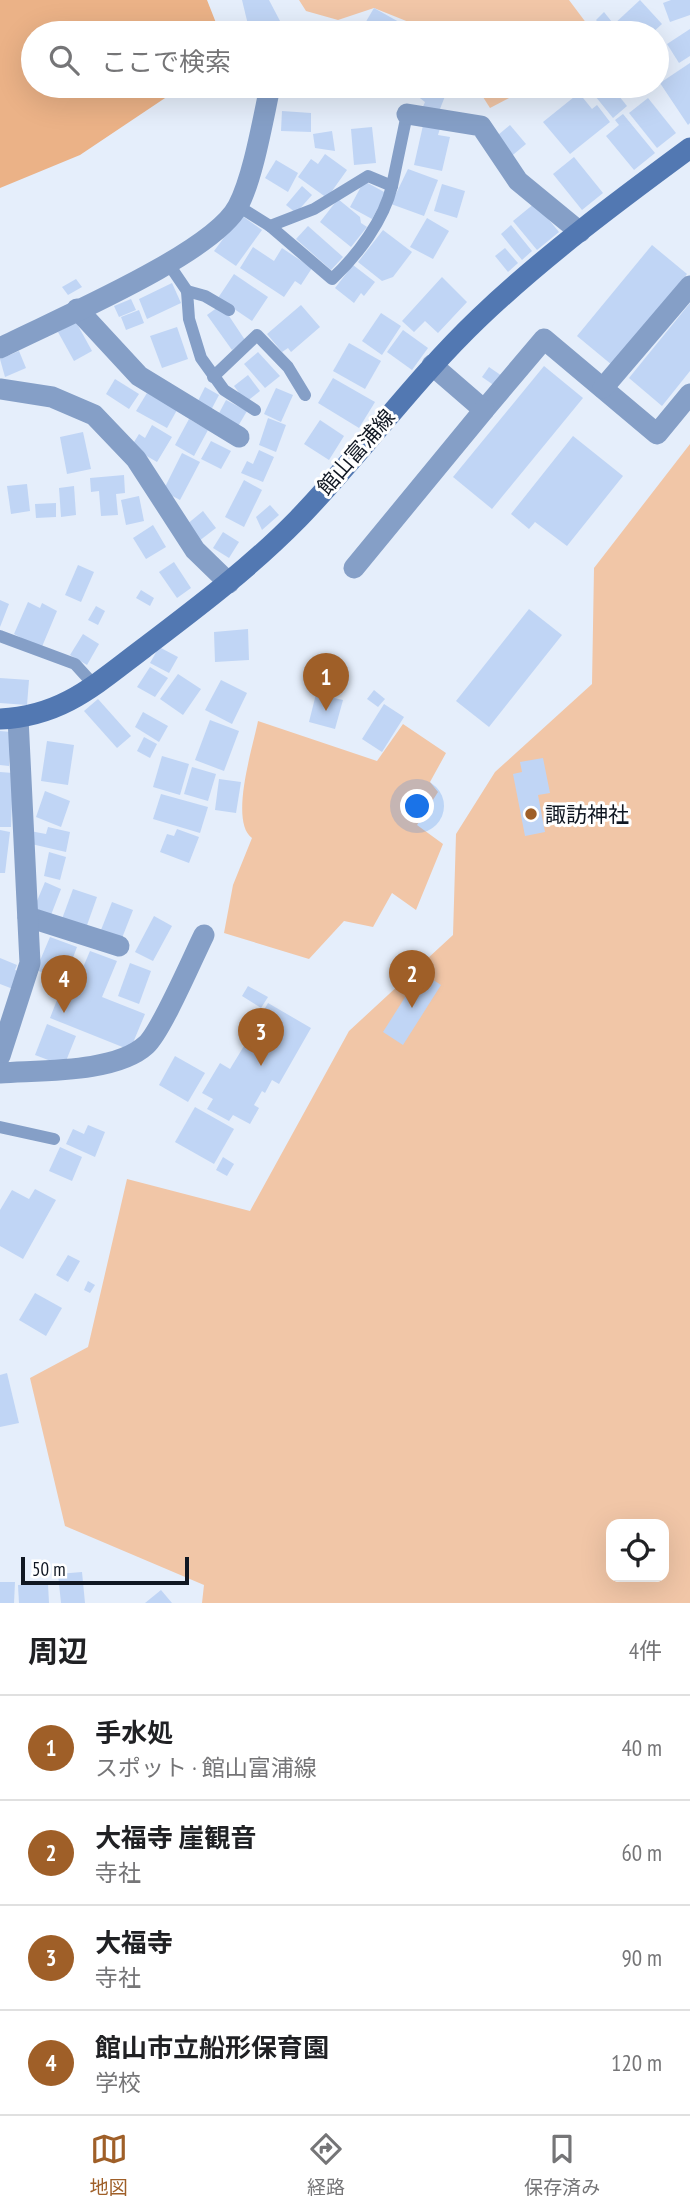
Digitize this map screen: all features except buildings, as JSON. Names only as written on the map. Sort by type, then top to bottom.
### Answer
[{"type":"main road","name":"館山富浦線","points":[[9,718],[42,714],[94,685],[229,583],[299,518],[432,365],[482,316],[580,232],[690,148]]},
{"type":"street","points":[[0,348],[168,263],[206,240],[238,206],[267,98]]},
{"type":"street","points":[[407,114],[481,126],[518,181],[580,232]]},
{"type":"street","points":[[603,388],[690,286]]},
{"type":"street","points":[[77,309],[139,376],[239,437]]},
{"type":"street","points":[[354,568],[544,339],[657,434],[690,394]]},
{"type":"street","points":[[432,365],[484,410]]},
{"type":"street","points":[[0,389],[52,397],[94,415],[136,459],[195,550],[229,583]]},
{"type":"street","points":[[0,1056],[30,963],[9,718]]},
{"type":"street","points":[[28,917],[119,946]]},
{"type":"street","points":[[0,1073],[97,1065],[132,1056],[149,1043],[204,935]]},
{"type":"lane","points":[[238,206],[270,226],[332,279],[351,262],[370,232],[392,186],[407,114]]},
{"type":"lane","points":[[270,226],[314,209],[368,176],[392,186]]},
{"type":"lane","points":[[168,263],[187,291],[193,337],[213,377],[224,390],[255,410]]},
{"type":"lane","points":[[187,291],[205,296],[229,310]]},
{"type":"lane","points":[[213,377],[257,335],[288,367],[305,395]]},
{"type":"lane","points":[[0,636],[75,664],[94,685]]},
{"type":"lane","points":[[0,1126],[54,1139]]},
{"type":"shaded area","points":[[0,0],[207,0],[215,21],[21,21],[21,98],[165,98],[80,155],[0,188]]},
{"type":"shaded area","points":[[299,0],[569,0],[585,21],[406,21],[374,8],[338,20],[306,11]]},
{"type":"shaded area","points":[[484,98],[509,98],[490,108]]},
{"type":"shaded area","points":[[690,444],[690,1603],[202,1603],[204,1585],[65,1526],[30,1378],[88,1347],[127,1179],[250,1211],[349,1031],[453,935],[456,834],[495,772],[592,684],[594,568]]},
{"type":"shaded area","points":[[258,721],[377,761],[403,724],[446,753],[430,782],[438,792],[417,825],[443,844],[416,910],[392,893],[373,927],[344,921],[309,959],[224,933],[233,885],[252,838],[245,829],[242,800]]},
{"type":"place","name":"手水処","points":[[326,711]]},
{"type":"place","name":"諏訪神社","points":[[531,814]]},
{"type":"place","name":"大福寺 崖観音","points":[[412,1008]]},
{"type":"place","name":"館山市立船形保育園","points":[[64,1013]]},
{"type":"place","name":"大福寺","points":[[261,1066]]}]
